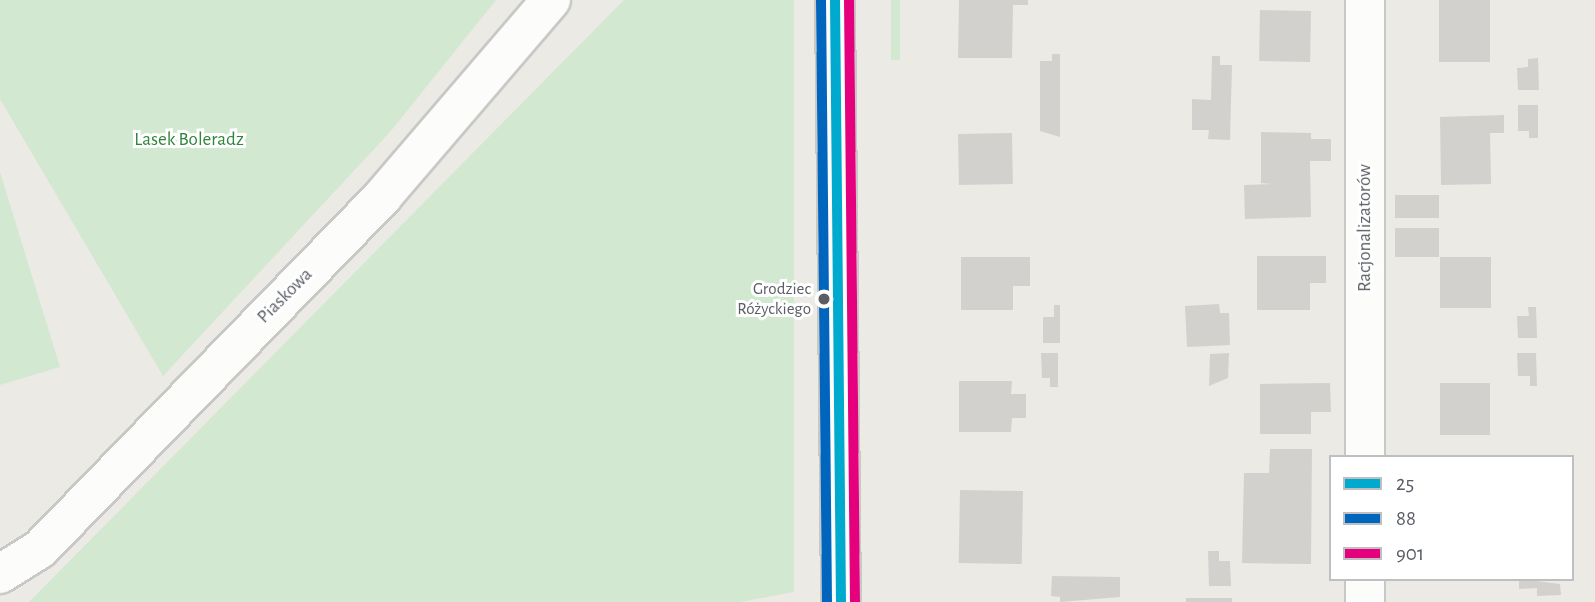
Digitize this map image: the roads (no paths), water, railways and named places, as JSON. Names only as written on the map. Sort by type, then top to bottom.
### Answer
[{"type":"street","name":"Piaskowa","points":[[0,574],[40,549],[383,196],[551,0]]},
{"type":"street","points":[[835,0],[841,602]]},
{"type":"street","name":"Racjonalizatorów","points":[[1365,0],[1365,455]]},
{"type":"street","points":[[1365,581],[1365,602]]},
{"type":"place","name":"Grodziec Różyckiego","points":[[824,299]]},
{"type":"park label","name":"Lasek Boleradz","points":[[189,140]]}]
